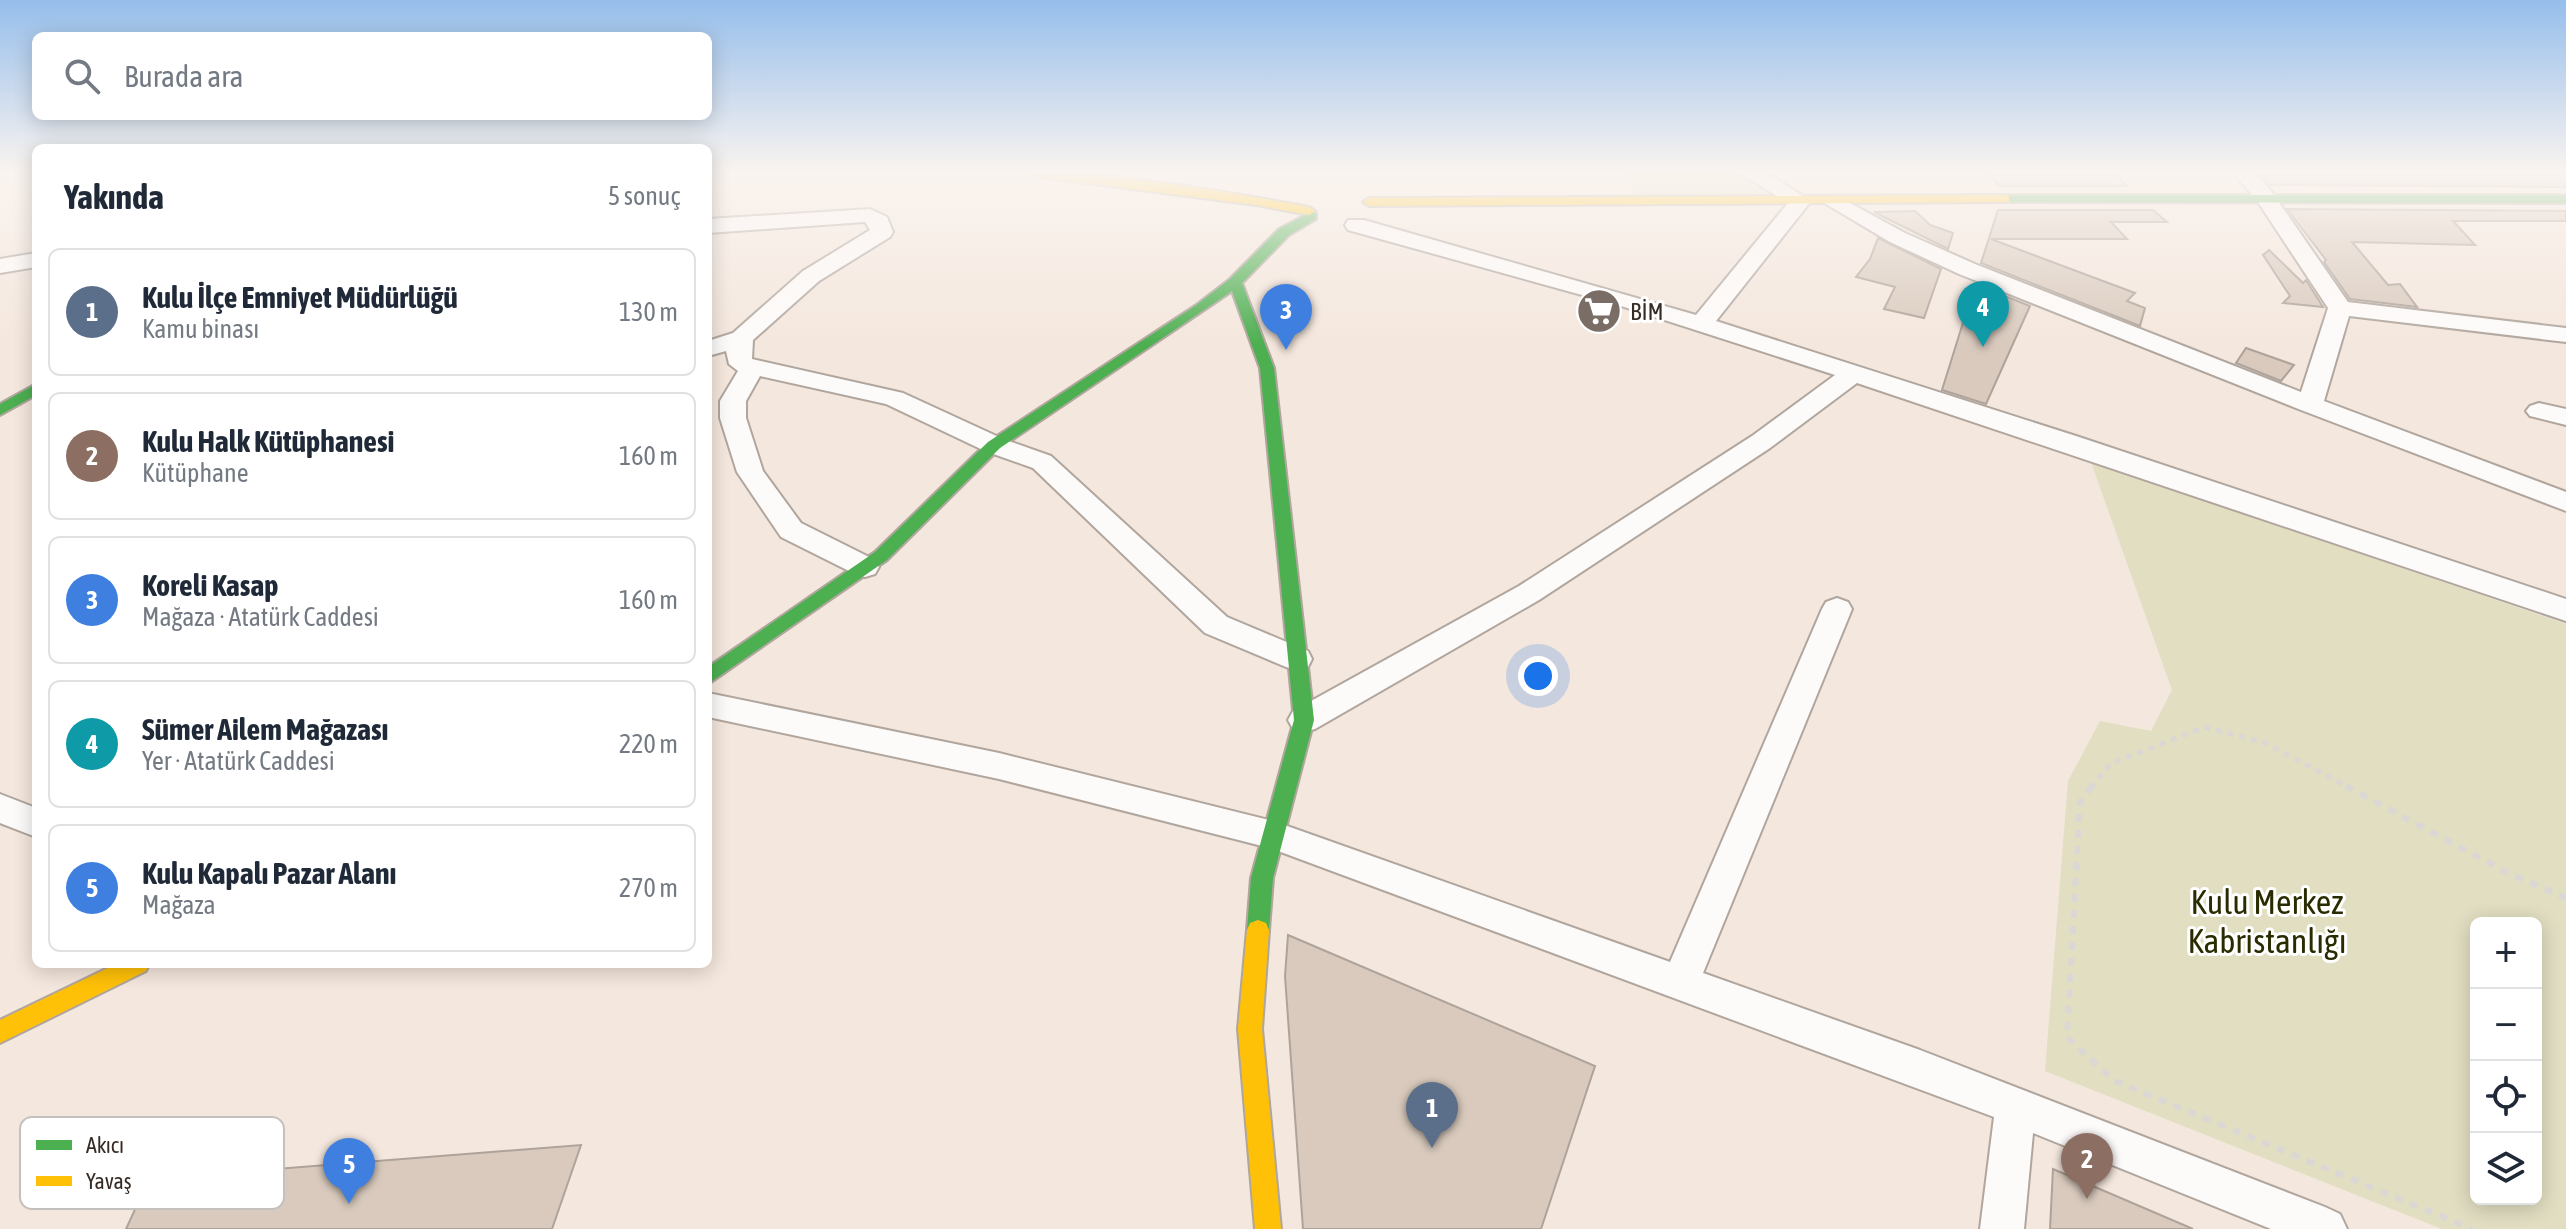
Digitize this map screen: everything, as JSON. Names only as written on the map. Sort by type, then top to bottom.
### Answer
[{"type":"street","points":[[712,348],[742,338],[811,276],[882,230]]},
{"type":"street","points":[[712,674],[881,556],[994,445],[1235,282],[1289,230]]},
{"type":"street","points":[[1373,230],[1701,324],[2566,610]]},
{"type":"street","points":[[1701,324],[1776,230]]},
{"type":"street","points":[[1881,230],[2310,405],[2566,502]]},
{"type":"street","points":[[2288,230],[2340,308],[2566,335]]},
{"type":"street","points":[[0,266],[32,261]]},
{"type":"street","points":[[1235,282],[1267,368],[1304,720],[1262,878],[1250,1029],[1268,1229]]},
{"type":"street","points":[[2310,405],[2340,308]]},
{"type":"street","points":[[742,338],[738,353],[741,364],[894,398],[994,445],[1042,462],[1216,625],[1297,659]]},
{"type":"street","points":[[753,367],[733,401],[733,418],[750,472],[791,530],[865,567]]},
{"type":"street","points":[[1304,720],[1529,593],[1761,442],[1854,373]]},
{"type":"street","points":[[19,399],[32,380]]},
{"type":"street","points":[[2539,411],[2566,417]]},
{"type":"street","points":[[1680,983],[1837,609]]},
{"type":"street","points":[[712,706],[999,766],[1273,835],[2015,1107],[2325,1229]]},
{"type":"street","points":[[0,808],[32,821]]},
{"type":"street","points":[[0,1032],[130,968]]},
{"type":"street","points":[[2002,1229],[2015,1107]]},
{"type":"path","points":[[2472,1229],[2113,1080],[2067,1037],[2080,802],[2110,764],[2205,727],[2265,743],[2508,873],[2566,898]]},
{"type":"green space","name":"Kulu Merkez Kabristanlığı","points":[[2091,462],[2566,624],[2566,1229],[2442,1229],[2045,1071],[2068,781],[2100,721],[2151,731],[2172,690]]},
{"type":"building","points":[[1911,230],[1953,233],[1948,249]]},
{"type":"building","points":[[1991,230],[2119,230],[2127,239],[1991,239],[2135,293],[2127,301],[2145,308],[2140,326],[1981,263]]},
{"type":"building","points":[[2303,230],[2462,230],[2475,245],[2352,242],[2388,285],[2400,284],[2417,307],[2350,299],[2324,262],[2326,260]]},
{"type":"building","points":[[1878,238],[1941,269],[1924,318],[1884,309],[1895,287],[1856,277],[1870,259]]},
{"type":"building","points":[[2269,250],[2303,283],[2306,280],[2323,307],[2283,303],[2290,296],[2263,255]]},
{"type":"building","points":[[1975,284],[2030,306],[1986,404],[1942,390]]},
{"type":"building","points":[[2246,348],[2294,365],[2281,381],[2236,363]]},
{"type":"building","points":[[1288,935],[1595,1066],[1541,1229],[1303,1229],[1285,976]]},
{"type":"building","points":[[581,1145],[552,1229],[126,1229],[135,1209],[284,1209],[284,1168]]},
{"type":"building","points":[[2053,1169],[2193,1229],[2050,1229]]},
{"type":"traffic: fast","points":[[712,674],[881,556],[994,445],[1200,309],[1235,282],[1287,230]]},
{"type":"traffic: fast","points":[[1235,282],[1267,368],[1304,720],[1262,878],[1258,930]]},
{"type":"traffic: fast","points":[[0,410],[32,391]]},
{"type":"traffic: slow","points":[[1258,930],[1250,1029],[1268,1229]]},
{"type":"traffic: slow","points":[[0,1032],[130,968]]},
{"type":"place","name":"BİM","points":[[1599,311]]},
{"type":"place","name":"Sümer Ailem Mağazası","points":[[1983,347]]},
{"type":"place","name":"Koreli Kasap","points":[[1286,350]]},
{"type":"place","name":"Kulu İlçe Emniyet Müdürlüğü","points":[[1432,1148]]},
{"type":"place","name":"Kulu Halk Kütüphanesi","points":[[2087,1199]]},
{"type":"place","name":"Kulu Kapalı Pazar Alanı","points":[[349,1204]]}]
